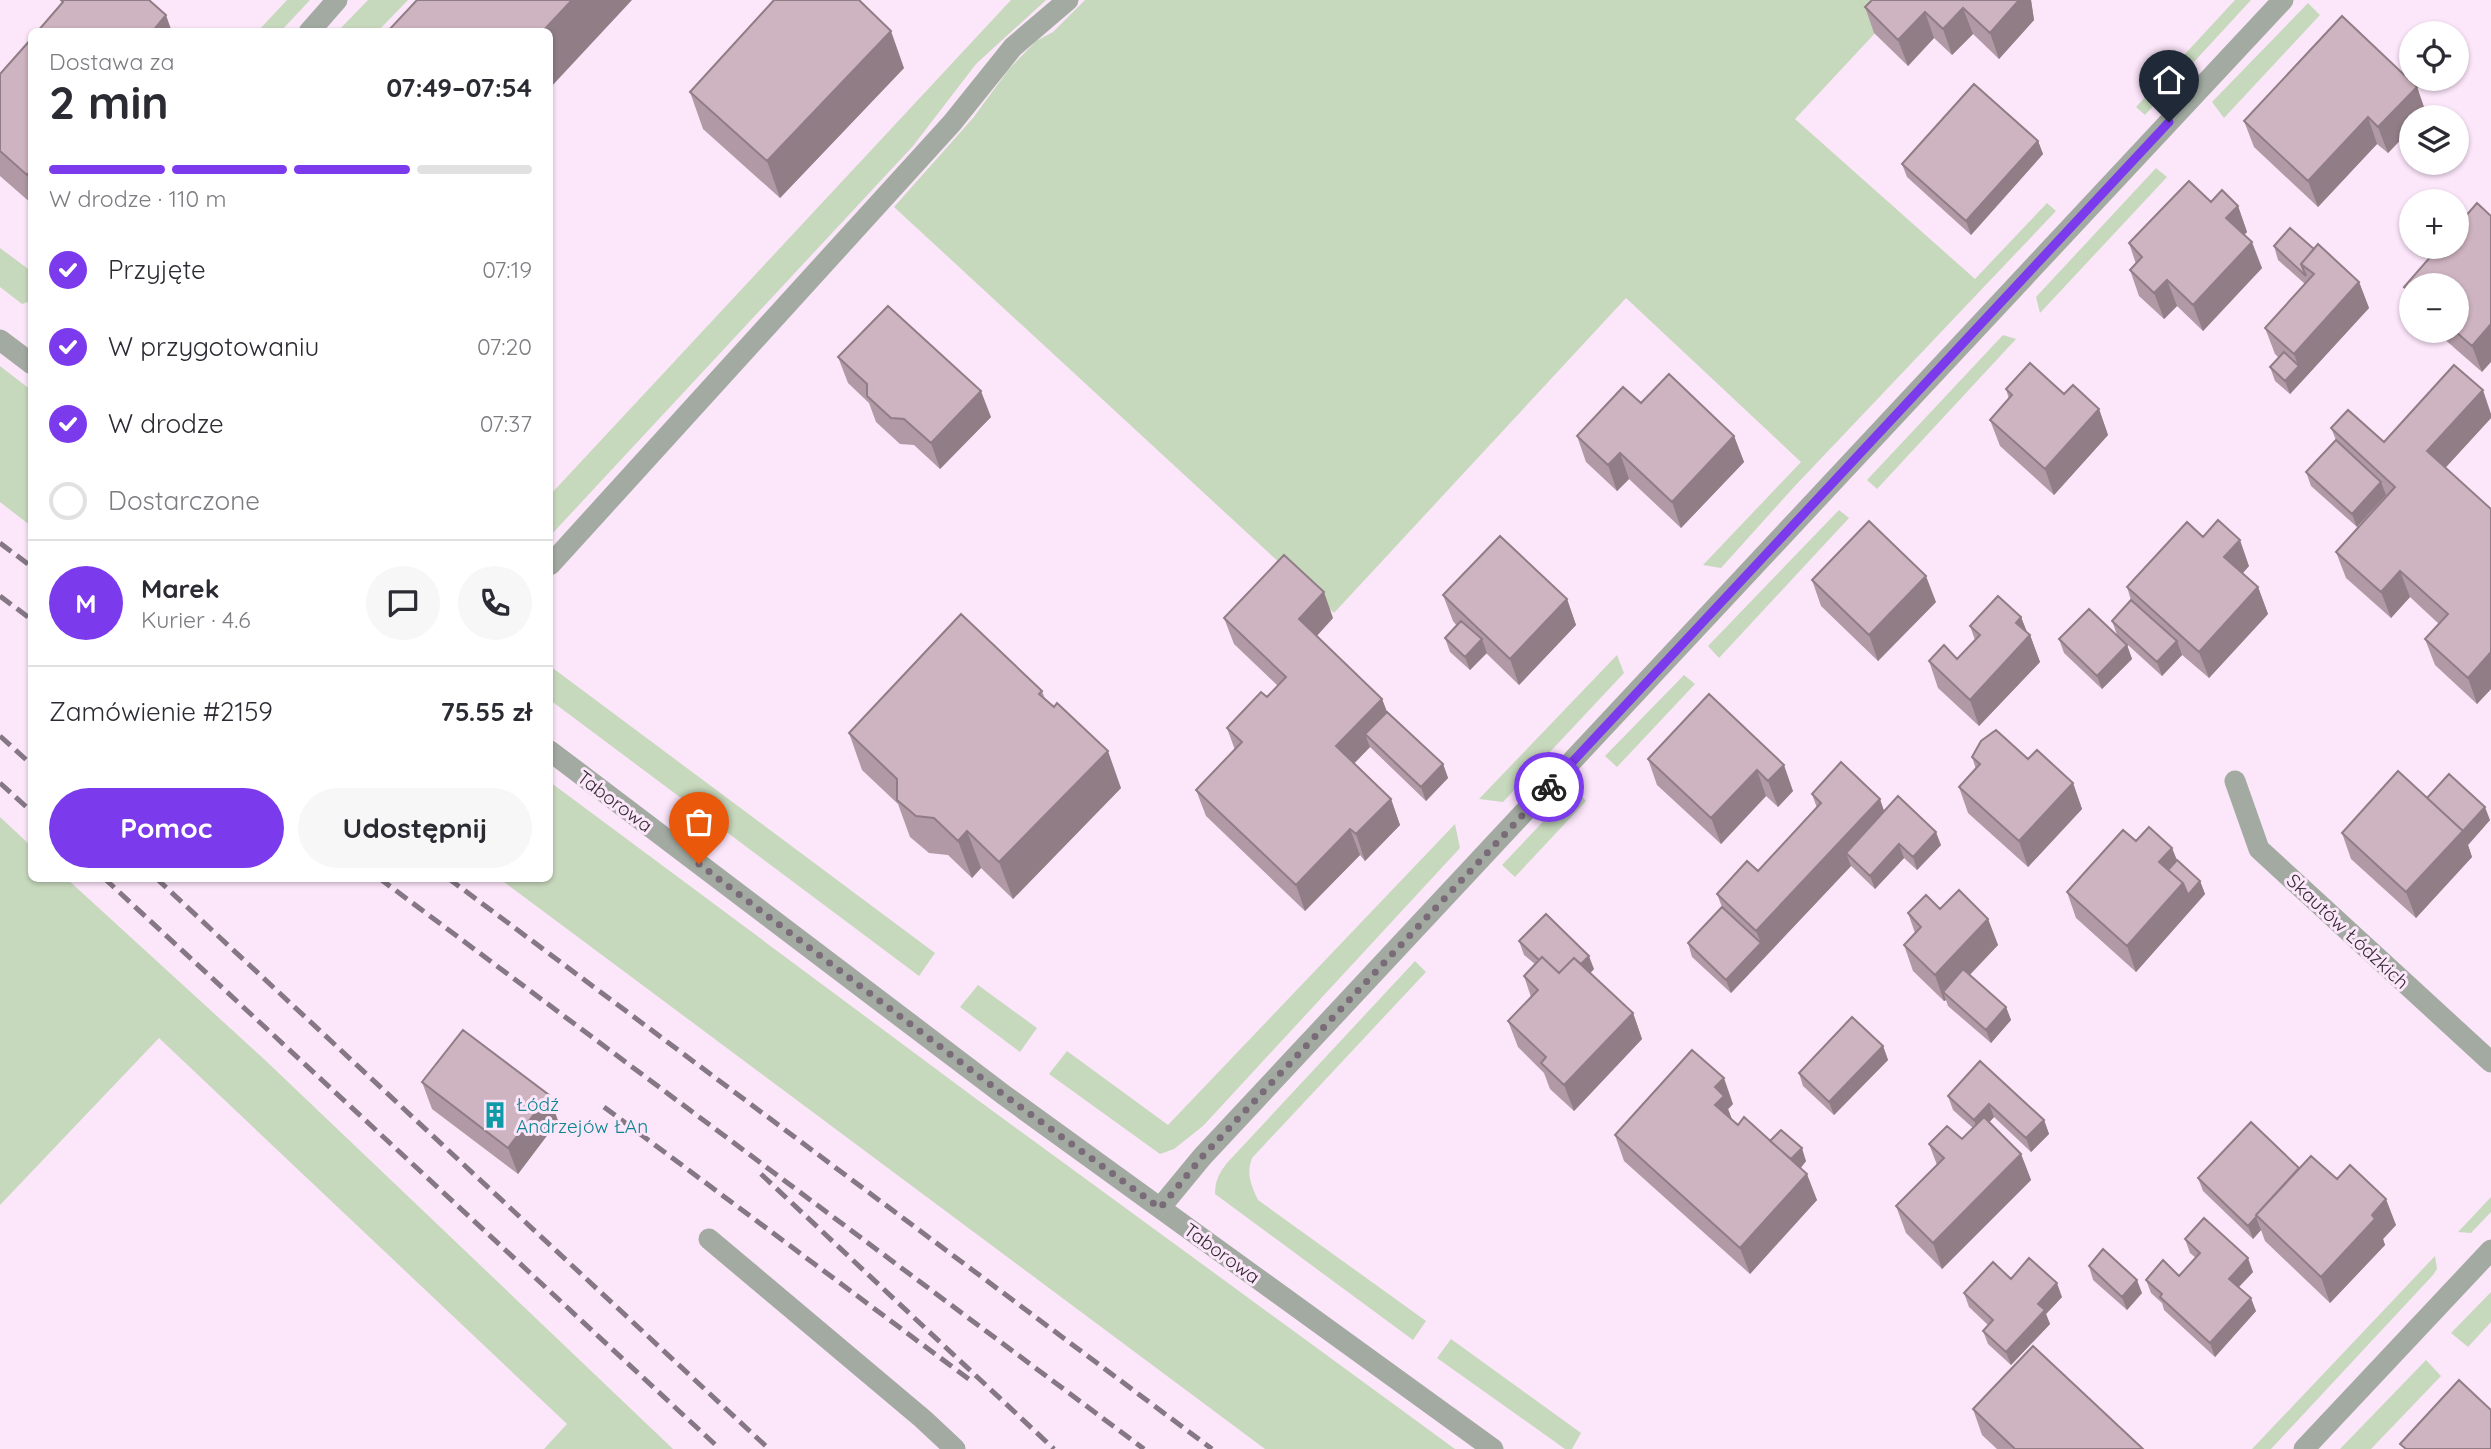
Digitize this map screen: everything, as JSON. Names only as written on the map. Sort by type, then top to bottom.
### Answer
[{"type":"street","points":[[312,28],[337,0]]},
{"type":"street","points":[[553,562],[952,123],[1013,47],[1068,0]]},
{"type":"street","points":[[1160,1208],[1202,1157],[2283,0]]},
{"type":"street","points":[[0,340],[28,360]]},
{"type":"street","name":"Taborowa","points":[[553,753],[1004,1095],[1493,1449]]},
{"type":"street","name":"Skautów Łódzkich","points":[[2235,781],[2259,849],[2491,1062]]},
{"type":"street","points":[[709,1239],[955,1449]]},
{"type":"street","points":[[2304,1449],[2491,1250]]},
{"type":"green space","points":[[287,0],[310,0],[284,28],[261,28]]},
{"type":"green space","points":[[368,0],[408,0],[381,28],[341,28]]},
{"type":"green space","points":[[1011,0],[1046,0],[976,64],[913,146],[553,533],[553,492]]},
{"type":"green space","points":[[1085,0],[1906,0],[1795,119],[1975,279],[2047,203],[2056,211],[1793,488],[1721,568],[1703,565],[1801,462],[1626,298],[1334,613],[894,207],[973,118],[1009,69],[1036,41],[1053,32]]},
{"type":"green space","points":[[2235,0],[2251,0],[2145,115],[2136,107]]},
{"type":"green space","points":[[2308,3],[2320,15],[2224,118],[2212,102]]},
{"type":"green space","points":[[2156,168],[2167,177],[2040,313],[2036,297]]},
{"type":"green space","points":[[0,248],[28,269],[28,302],[22,304],[0,287]]},
{"type":"green space","points":[[2003,335],[2016,339],[1877,489],[1867,480]]},
{"type":"green space","points":[[0,366],[28,388],[28,524],[0,502]]},
{"type":"green space","points":[[1839,510],[1849,518],[1719,658],[1708,646]]},
{"type":"green space","points":[[1617,655],[1624,673],[1503,802],[1479,799]]},
{"type":"green space","points":[[553,668],[935,953],[919,976],[553,702]]},
{"type":"green space","points":[[1684,675],[1695,684],[1617,767],[1605,756]]},
{"type":"green space","points":[[553,784],[975,1098],[1455,1449],[1265,1449],[504,882],[553,882]]},
{"type":"green space","points":[[1575,788],[1586,801],[1515,877],[1502,865]]},
{"type":"green space","points":[[0,817],[28,843],[28,882],[70,882],[265,1060],[673,1449],[544,1449],[567,1424],[159,1038],[0,1205]]},
{"type":"green space","points":[[1455,824],[1460,848],[1203,1126],[1174,1149],[1160,1154],[1049,1074],[1067,1051],[1168,1125]]},
{"type":"green space","points":[[1415,961],[1426,972],[1252,1158],[1249,1169],[1251,1184],[1258,1200],[1426,1321],[1413,1340],[1215,1194],[1218,1177],[1227,1163]]},
{"type":"green space","points":[[978,985],[1037,1028],[1020,1052],[960,1007]]},
{"type":"green space","points":[[2491,1197],[2491,1212],[2471,1233],[2458,1232]]},
{"type":"green space","points":[[2435,1256],[2437,1269],[2433,1275],[2271,1449],[2252,1449]]},
{"type":"green space","points":[[2491,1292],[2491,1322],[2468,1347],[2451,1333]]},
{"type":"green space","points":[[1451,1339],[1581,1433],[1572,1449],[1565,1449],[1437,1358]]},
{"type":"green space","points":[[2426,1360],[2441,1376],[2371,1449],[2340,1449]]},
{"type":"building","points":[[61,0],[149,0],[166,15],[155,28],[40,28],[63,2]]},
{"type":"building","points":[[417,0],[572,0],[546,28],[391,28]]},
{"type":"building","points":[[774,0],[859,0],[891,31],[767,161],[690,92]]},
{"type":"building","points":[[1872,0],[2019,0],[1990,33],[1963,8],[1943,29],[1925,12],[1898,40],[1865,7]]},
{"type":"building","points":[[2342,16],[2399,70],[2399,91],[2413,91],[2378,127],[2368,117],[2308,181],[2244,121]]},
{"type":"building","points":[[28,42],[27,175],[0,151],[0,74]]},
{"type":"building","points":[[1974,84],[2038,141],[1966,221],[1902,164]]},
{"type":"building","points":[[2189,181],[2211,202],[2222,190],[2238,206],[2226,218],[2252,242],[2193,305],[2167,280],[2154,293],[2130,270],[2142,257],[2129,243]]},
{"type":"building","points":[[2477,203],[2491,216],[2491,324],[2472,346],[2469,343],[2469,273],[2416,273],[2428,259],[2469,259],[2469,212]]},
{"type":"building","points":[[2290,228],[2314,249],[2301,264],[2306,276],[2274,246]]},
{"type":"building","points":[[2318,244],[2359,282],[2294,354],[2265,328],[2314,274],[2301,264]]},
{"type":"building","points":[[888,306],[981,391],[931,443],[904,419],[891,418],[867,396],[867,384],[838,357]]},
{"type":"building","points":[[2284,352],[2299,366],[2285,381],[2270,367]]},
{"type":"building","points":[[2030,363],[2064,394],[2073,385],[2099,409],[2045,469],[1990,420],[2012,395],[2006,389]]},
{"type":"building","points":[[2454,365],[2483,390],[2427,451],[2491,509],[2491,652],[2468,678],[2425,639],[2448,614],[2400,571],[2381,592],[2336,552],[2395,487],[2331,428],[2348,410],[2384,442]]},
{"type":"building","points":[[1669,374],[1734,436],[1672,502],[1620,453],[1608,465],[1577,436],[1623,387],[1641,403]]},
{"type":"building","points":[[2336,440],[2381,482],[2352,514],[2306,472]]},
{"type":"building","points":[[2218,520],[2240,540],[2224,557],[2258,587],[2199,652],[2127,587],[2187,522],[2203,537]]},
{"type":"building","points":[[1869,521],[1926,576],[1869,635],[1812,580]]},
{"type":"building","points":[[1500,536],[1567,599],[1510,659],[1443,595]]},
{"type":"building","points":[[1284,555],[1324,592],[1299,619],[1382,699],[1336,746],[1391,799],[1356,834],[1350,829],[1296,885],[1196,790],[1242,742],[1227,728],[1261,692],[1267,697],[1286,677],[1224,618]]},
{"type":"building","points":[[1998,596],[2021,617],[2016,623],[2030,635],[1970,700],[1929,661],[1944,645],[1957,659],[1980,635],[1970,626]]},
{"type":"building","points":[[2131,600],[2177,641],[2157,662],[2112,621]]},
{"type":"building","points":[[2089,609],[2127,645],[2097,676],[2059,639]]},
{"type":"building","points":[[961,614],[1042,691],[1039,694],[1054,707],[1057,703],[1108,751],[999,862],[967,831],[958,841],[934,818],[916,816],[897,800],[897,779],[849,733]]},
{"type":"building","points":[[1461,621],[1482,639],[1465,657],[1445,638]]},
{"type":"building","points":[[1709,694],[1784,765],[1768,781],[1757,770],[1711,818],[1648,759]]},
{"type":"building","points":[[1387,712],[1443,764],[1421,787],[1365,734]]},
{"type":"building","points":[[1996,730],[2028,759],[2037,750],[2073,783],[2019,841],[1959,787],[1980,764],[1972,757],[1981,741]]},
{"type":"building","points":[[1841,762],[1880,799],[1756,931],[1717,894],[1747,861],[1758,871],[1821,803],[1812,794]]},
{"type":"building","points":[[2398,771],[2463,831],[2406,892],[2342,833]]},
{"type":"building","points":[[2449,774],[2485,807],[2463,831],[2427,798]]},
{"type":"building","points":[[1898,796],[1936,832],[1913,857],[1899,844],[1870,876],[1846,853]]},
{"type":"building","points":[[2149,827],[2172,848],[2159,862],[2183,883],[2127,946],[2067,892],[2123,830],[2136,841]]},
{"type":"building","points":[[2177,860],[2200,881],[2188,895],[2183,883],[2168,870]]},
{"type":"building","points":[[1959,890],[1988,919],[1935,975],[1904,945],[1921,927],[1908,913],[1926,895],[1940,909]]},
{"type":"building","points":[[1722,907],[1761,943],[1726,980],[1688,943]]},
{"type":"building","points":[[1546,914],[1589,956],[1581,964],[1574,958],[1559,973],[1542,957],[1539,960],[1519,941]]},
{"type":"building","points":[[1542,957],[1559,973],[1574,958],[1633,1013],[1564,1085],[1541,1063],[1546,1057],[1508,1021],[1538,990],[1524,976]]},
{"type":"building","points":[[1963,969],[2006,1007],[1986,1030],[1943,992]]},
{"type":"building","points":[[1852,1017],[1883,1046],[1829,1102],[1799,1073]]},
{"type":"building","name":"Łódź Andrzejów ŁAn","points":[[463,1030],[549,1095],[508,1148],[422,1082]]},
{"type":"building","points":[[1692,1050],[1724,1078],[1715,1087],[1724,1096],[1715,1105],[1738,1125],[1744,1117],[1807,1174],[1740,1248],[1615,1135]]},
{"type":"building","points":[[1980,1061],[2044,1120],[2026,1138],[1989,1104],[1974,1120],[1948,1096]]},
{"type":"building","points":[[1984,1117],[2021,1154],[1933,1243],[1896,1206],[1944,1158],[1929,1144],[1947,1126],[1962,1139]]},
{"type":"building","points":[[2251,1122],[2299,1168],[2248,1226],[2198,1178]]},
{"type":"building","points":[[1781,1130],[1802,1148],[1791,1159],[1770,1141]]},
{"type":"building","points":[[2311,1156],[2337,1179],[2350,1165],[2386,1199],[2372,1215],[2375,1219],[2321,1277],[2256,1215]]},
{"type":"building","points":[[2204,1218],[2248,1258],[2229,1279],[2251,1298],[2210,1343],[2160,1297],[2162,1294],[2146,1280],[2163,1260],[2179,1276],[2200,1253],[2185,1239]]},
{"type":"building","points":[[2103,1249],[2137,1280],[2122,1297],[2089,1266]]},
{"type":"building","points":[[2029,1258],[2057,1283],[2038,1304],[2045,1310],[2006,1352],[1983,1331],[1993,1320],[1964,1293],[1993,1262],[2011,1279]]},
{"type":"building","points":[[2033,1346],[2143,1449],[2015,1449],[1973,1409]]},
{"type":"building","points":[[2459,1380],[2491,1410],[2491,1449],[2406,1449],[2400,1444]]},
{"type":"railway","points":[[0,543],[28,564]]},
{"type":"railway","points":[[0,596],[28,617]]},
{"type":"railway","points":[[0,736],[28,761]]},
{"type":"railway","points":[[0,783],[28,808]]},
{"type":"railway","points":[[108,882],[720,1449]]},
{"type":"railway","points":[[160,882],[769,1449]]},
{"type":"railway","points":[[384,882],[1144,1449]]},
{"type":"railway","points":[[453,882],[1212,1449]]},
{"type":"railway","points":[[604,1107],[974,1383]]},
{"type":"railway","points":[[761,1174],[1054,1449]]},
{"type":"way so far","points":[[699,864],[1004,1095],[1160,1208],[1202,1157],[1549,787]]},
{"type":"place","name":"Łódź Andrzejów ŁAn","points":[[495,1115]]},
{"type":"route","points":[[1549,787],[2169,122]]}]
